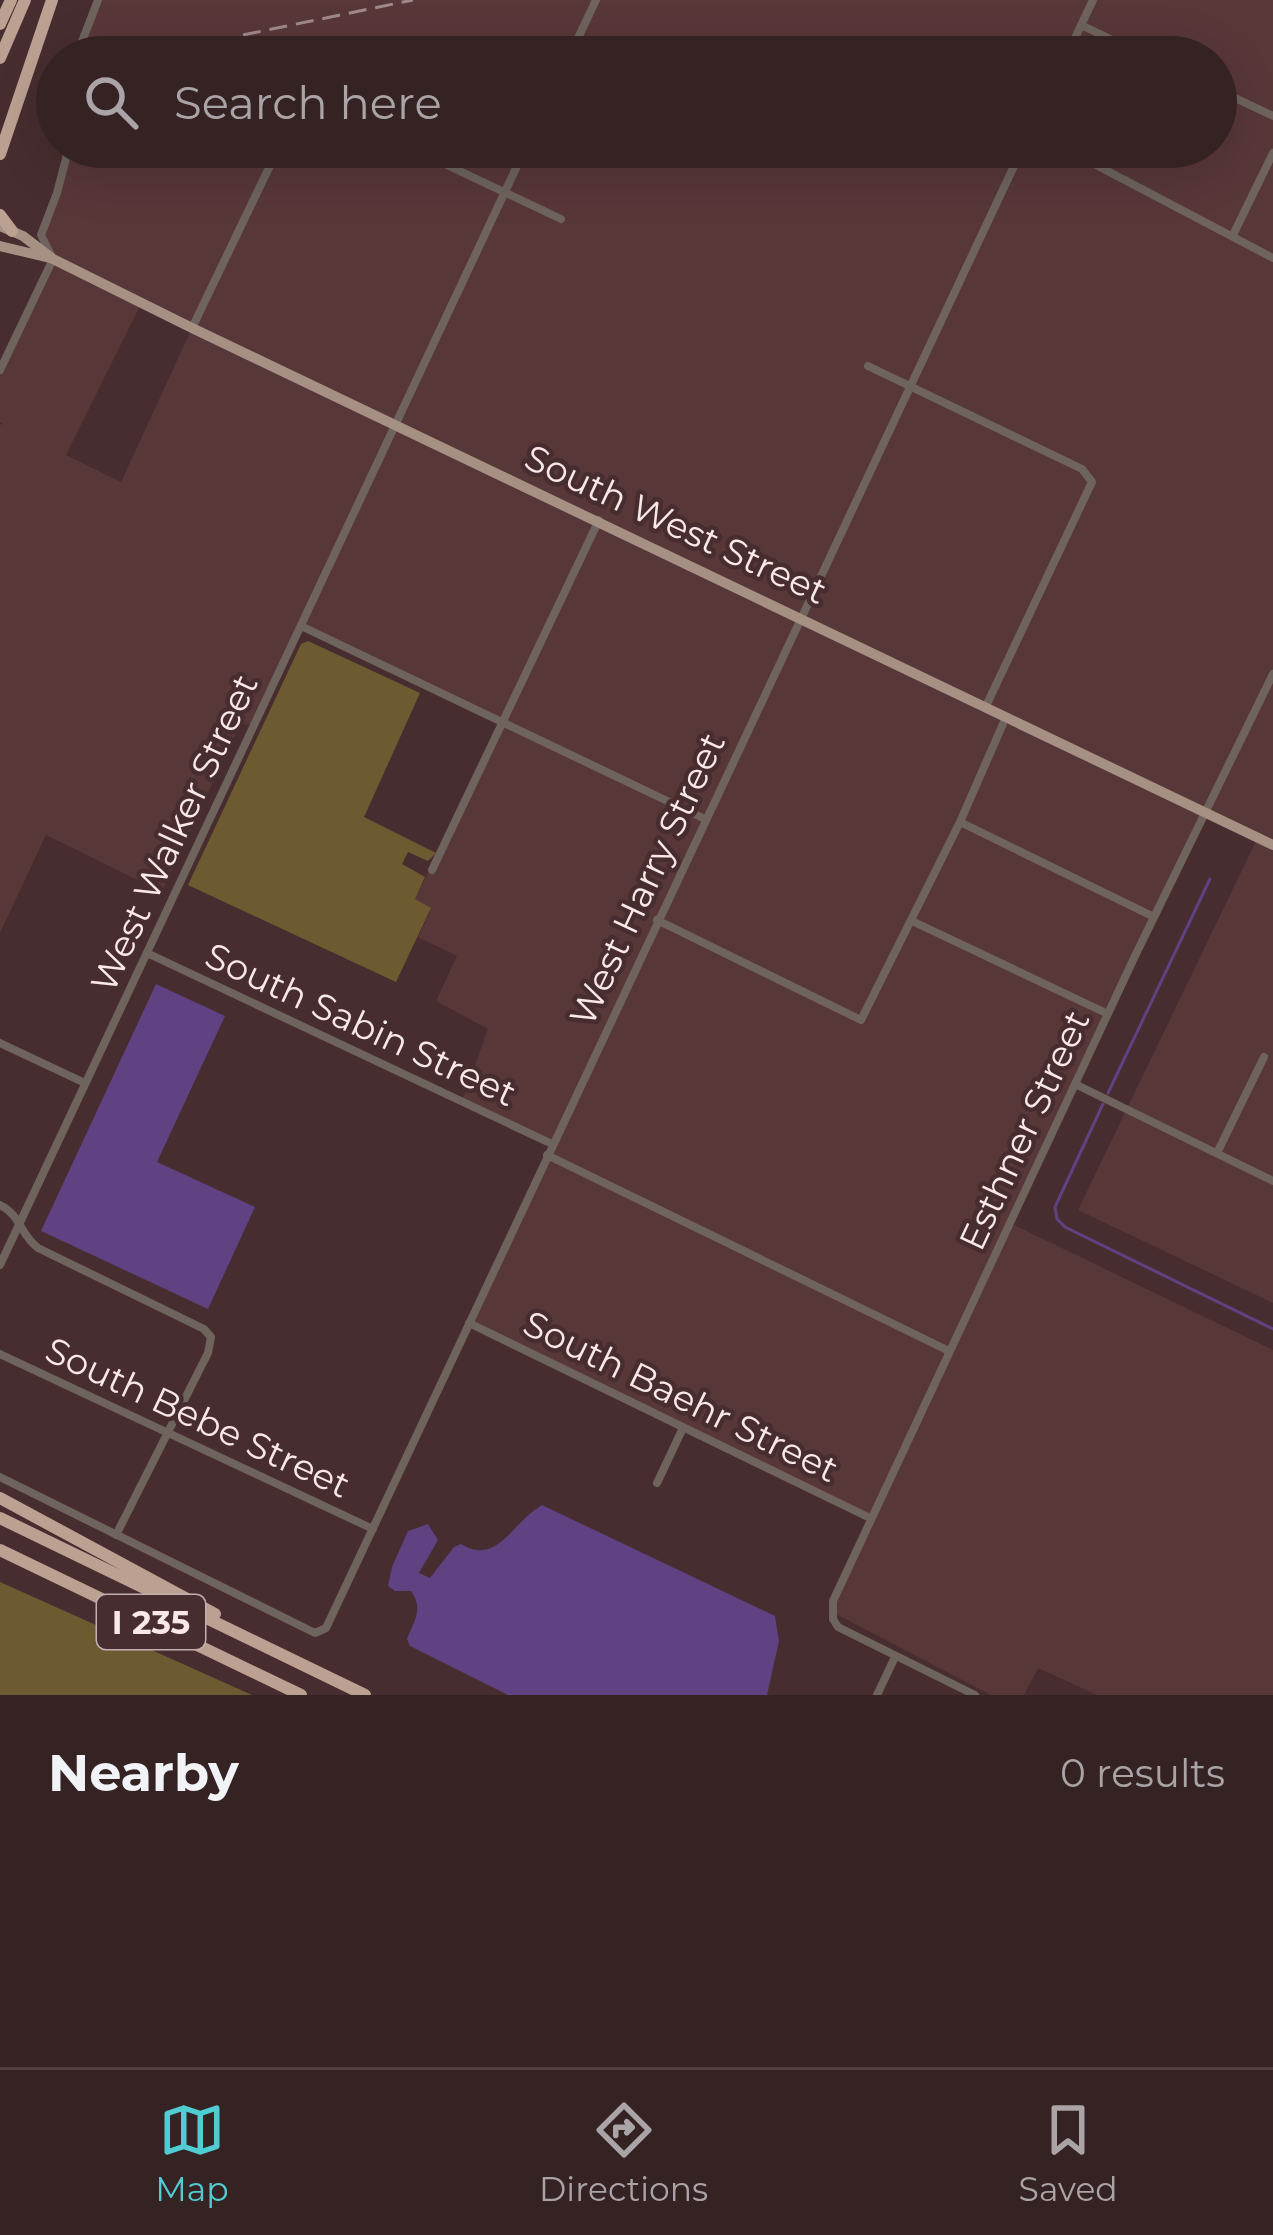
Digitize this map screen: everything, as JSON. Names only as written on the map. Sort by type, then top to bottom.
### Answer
[{"type":"highway","points":[[0,24],[11,0]]},
{"type":"highway","points":[[0,58],[25,0]]},
{"type":"highway","points":[[40,36],[52,0]]},
{"type":"highway","points":[[0,154],[36,47]]},
{"type":"highway","points":[[0,214],[6,228]]},
{"type":"highway","points":[[0,1498],[254,1635],[272,1650]]},
{"type":"highway","name":"I 235","points":[[0,1518],[365,1695]]},
{"type":"highway","name":"I 235","points":[[0,1550],[301,1695]]},
{"type":"main road","name":"South West Street","points":[[6,228],[53,259],[192,328],[1273,845]]},
{"type":"main road","name":"South West Street","points":[[0,246],[53,259]]},
{"type":"street","points":[[84,36],[98,0]]},
{"type":"street","points":[[579,36],[596,0]]},
{"type":"street","points":[[1076,36],[1094,0]]},
{"type":"street","points":[[1081,26],[1103,36]]},
{"type":"street","points":[[1237,99],[1273,116]]},
{"type":"street","points":[[1233,235],[1273,153]]},
{"type":"street","points":[[0,370],[53,259],[41,235],[64,168]]},
{"type":"street","points":[[192,328],[269,168]]},
{"type":"street","points":[[454,168],[561,219]]},
{"type":"street","name":"West Walker Street","points":[[0,1265],[516,168]]},
{"type":"street","name":"West Harry Street","points":[[116,1534],[320,1634],[326,1628],[1013,168]]},
{"type":"street","points":[[1103,168],[1273,258]]},
{"type":"street","points":[[868,366],[1090,477],[1088,495],[986,706]]},
{"type":"street","points":[[432,870],[599,520]]},
{"type":"street","points":[[301,626],[705,819]]},
{"type":"street","name":"Esthner Street","points":[[895,1657],[838,1627],[832,1612],[840,1581],[1273,674]]},
{"type":"street","points":[[657,920],[861,1020],[960,821],[1006,716]]},
{"type":"street","points":[[960,821],[1154,917]]},
{"type":"street","points":[[912,920],[1108,1014]]},
{"type":"street","name":"South Sabin Street","points":[[147,953],[552,1144]]},
{"type":"street","points":[[0,1043],[85,1083]]},
{"type":"street","points":[[1217,1153],[1264,1057]]},
{"type":"street","points":[[1075,1084],[1273,1180]]},
{"type":"street","points":[[547,1155],[949,1351]]},
{"type":"street","points":[[0,1205],[11,1211],[26,1239],[38,1248],[210,1334],[208,1353],[116,1534],[0,1477]]},
{"type":"street","name":"South Baehr Street","points":[[469,1323],[870,1518]]},
{"type":"street","name":"South Bebe Street","points":[[0,1354],[373,1529]]},
{"type":"street","points":[[656,1483],[683,1428]]},
{"type":"street","points":[[878,1695],[895,1657],[975,1695]]},
{"type":"shaded area","points":[[99,0],[1273,0],[1273,1303],[1078,1210],[1257,839],[1205,813],[1010,1223],[1273,1350],[1273,1695],[1097,1695],[1038,1668],[1024,1695],[991,1695],[832,1612],[870,1518],[469,1323],[553,1144],[462,1101],[488,1029],[436,1001],[457,956],[418,937],[431,910],[415,899],[503,723],[301,626],[254,725],[240,724],[162,892],[46,835],[0,933],[0,424],[4,425],[0,422],[0,370],[53,259],[42,238],[63,168],[1237,168],[1237,36],[83,36]],"holes":[[[141,304],[192,328],[121,482],[66,455]]]},
{"type":"shaded area","points":[[308,641],[420,693],[364,817],[436,853],[428,861],[408,852],[402,864],[425,877],[415,899],[431,908],[396,982],[188,885],[301,644]]},
{"type":"shaded area","points":[[156,984],[225,1016],[157,1162],[255,1207],[208,1309],[41,1231]]},
{"type":"shaded area","points":[[542,1505],[775,1616],[779,1641],[767,1695],[508,1695],[410,1646],[407,1639],[416,1615],[415,1597],[411,1591],[388,1586],[408,1531],[428,1524],[438,1540],[419,1573],[430,1578],[454,1547],[461,1544],[485,1550],[494,1546]]},
{"type":"shaded area","points":[[0,1582],[252,1695],[0,1695]]},
{"type":"waterway","points":[[1108,1093],[1210,879]]},
{"type":"waterway","points":[[1103,1104],[1055,1207],[1057,1219],[1273,1329]]},
{"type":"railway","points":[[243,35],[413,0]]}]
